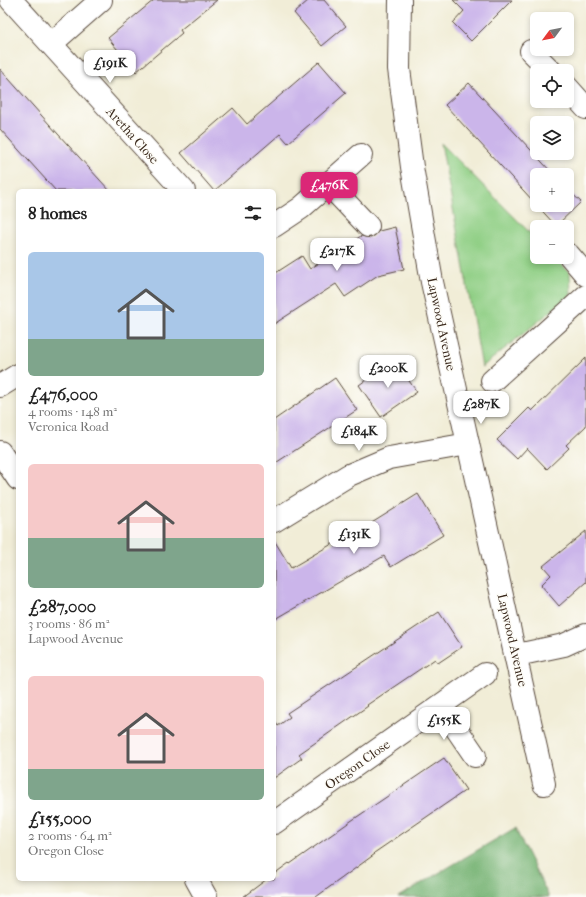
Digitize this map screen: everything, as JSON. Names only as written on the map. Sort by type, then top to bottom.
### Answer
[{"type":"street","name":"Aretha Close","points":[[11,0],[182,189]]},
{"type":"street","points":[[51,44],[101,0]]},
{"type":"street","name":"Lapwood Avenue","points":[[400,0],[398,69],[412,167],[432,282],[517,655],[544,784]]},
{"type":"street","points":[[537,56],[544,64]]},
{"type":"street","points":[[276,225],[302,208],[361,155]]},
{"type":"street","points":[[328,184],[368,226]]},
{"type":"street","points":[[574,261],[586,275]]},
{"type":"street","points":[[492,381],[586,296]]},
{"type":"street","points":[[0,386],[16,377]]},
{"type":"street","points":[[276,520],[348,475],[389,458],[468,444]]},
{"type":"street","points":[[0,452],[16,475]]},
{"type":"street","points":[[517,655],[564,645],[586,635]]},
{"type":"street","name":"Oregon Close","points":[[276,821],[485,674]]},
{"type":"street","points":[[441,706],[475,756]]},
{"type":"street","points":[[197,881],[206,897]]},
{"type":"green space","points":[[441,143],[530,233],[530,264],[561,264],[570,273],[571,295],[482,367]]},
{"type":"green space","points":[[515,828],[549,897],[398,897]]},
{"type":"building","points":[[154,0],[217,0],[180,30],[182,33],[136,72],[108,38]]},
{"type":"building","points":[[309,0],[324,0],[346,26],[322,46],[294,13]]},
{"type":"building","points":[[453,0],[512,0],[471,41],[453,23],[464,11]]},
{"type":"building","points":[[319,62],[346,93],[288,143],[280,134],[216,189],[212,189],[181,153],[233,108],[247,124]]},
{"type":"building","points":[[0,69],[108,189],[54,189],[0,129]]},
{"type":"building","points":[[469,83],[530,149],[530,160],[540,160],[548,168],[530,168],[530,198],[445,105]]},
{"type":"building","points":[[574,196],[581,202],[574,209]]},
{"type":"building","points":[[543,212],[571,212],[562,220],[550,220]]},
{"type":"building","points":[[395,227],[404,269],[378,275],[345,297],[336,284],[276,323],[276,273],[302,256],[310,269],[361,236],[371,238],[379,231]]},
{"type":"building","points":[[586,358],[586,426],[566,445],[569,448],[547,469],[527,448],[517,459],[497,440],[529,408],[532,411]]},
{"type":"building","points":[[394,360],[417,392],[381,417],[359,385]]},
{"type":"building","points":[[335,378],[357,410],[276,463],[276,419]]},
{"type":"building","points":[[418,494],[443,535],[391,567],[384,556],[276,619],[276,543],[291,568],[349,534],[351,536]]},
{"type":"building","points":[[586,531],[586,582],[559,606],[541,585],[551,575],[543,566]]},
{"type":"building","points":[[439,612],[462,647],[438,663],[435,659],[367,705],[368,706],[299,754],[302,758],[276,777],[276,723],[278,726],[290,717],[287,713]]},
{"type":"building","points":[[444,758],[466,790],[374,853],[375,854],[316,897],[243,897],[264,881],[276,881],[276,873]]}]
